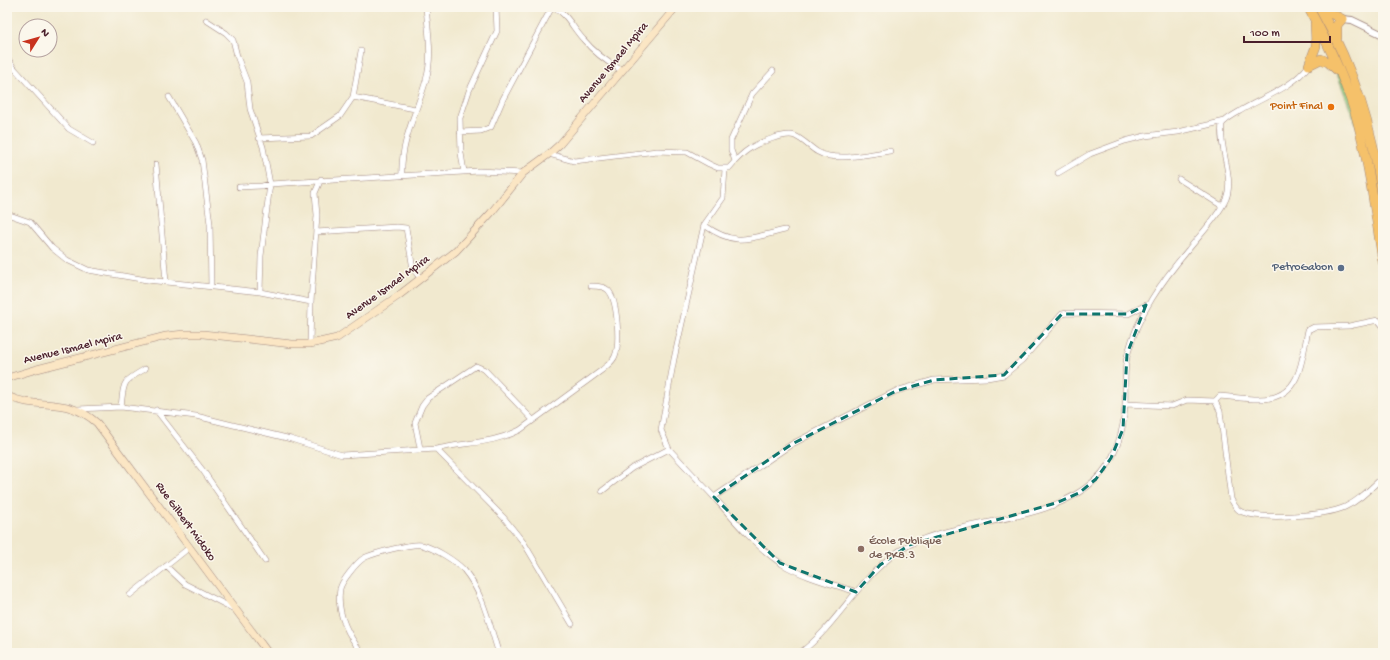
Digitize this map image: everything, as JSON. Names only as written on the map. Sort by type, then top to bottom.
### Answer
[{"type":"highway","points":[[1308,7],[1341,75],[1361,136],[1383,262]]},
{"type":"highway","points":[[1319,7],[1342,19],[1337,26],[1337,39]]},
{"type":"highway","points":[[1319,7],[1337,39],[1356,84],[1368,120],[1383,199]]},
{"type":"highway","points":[[1309,65],[1316,46],[1315,20]]},
{"type":"highway","points":[[1309,65],[1318,59],[1325,60],[1341,75]]},
{"type":"main road","name":"Avenue Ismael Mpira","points":[[7,378],[166,336],[184,334],[292,344],[310,344],[337,338],[421,279],[456,251],[469,238],[523,173],[550,154],[676,7]]},
{"type":"main road","points":[[7,396],[32,402],[58,404],[78,409]]},
{"type":"main road","name":"Rue Gilbert Midoko","points":[[78,409],[88,415],[108,436],[268,653]]},
{"type":"street","points":[[402,176],[402,159],[415,108],[426,80],[430,58],[426,7]]},
{"type":"street","points":[[464,172],[460,118],[469,91],[498,31],[496,7]]},
{"type":"street","points":[[460,132],[481,131],[491,127],[503,99],[553,7],[562,12],[571,21],[581,37],[591,48],[621,70]]},
{"type":"street","points":[[1342,19],[1352,20],[1383,36]]},
{"type":"street","points":[[206,20],[226,33],[233,40],[237,56],[247,82],[250,109],[259,138],[270,184],[261,256],[260,292]]},
{"type":"street","points":[[259,138],[311,136],[340,116],[353,97],[361,51]]},
{"type":"street","points":[[7,57],[14,68],[68,129],[92,143]]},
{"type":"street","points":[[1058,173],[1090,154],[1125,141],[1145,136],[1178,132],[1225,121],[1295,80],[1303,74],[1309,65]]},
{"type":"street","points":[[735,161],[731,150],[732,140],[752,94],[773,71]]},
{"type":"street","points":[[169,97],[196,143],[202,160],[210,224],[211,287]]},
{"type":"street","points":[[353,97],[415,108]]},
{"type":"street","points":[[800,653],[827,628],[880,565],[909,545],[940,534],[1013,518],[1056,503],[1079,493],[1096,479],[1110,458],[1123,429],[1128,354],[1146,305],[1222,206],[1227,197],[1228,188],[1222,143],[1222,129],[1225,121]]},
{"type":"street","points":[[550,154],[574,161],[657,151],[687,152],[709,164],[725,169],[729,168],[750,148],[786,135],[798,137],[810,148],[827,156],[852,156],[890,151]]},
{"type":"street","points":[[156,164],[166,282]]},
{"type":"street","points":[[725,169],[723,198],[704,225],[661,430],[668,449],[738,524],[780,563],[793,570],[856,592]]},
{"type":"street","points":[[239,187],[262,186],[321,179],[362,179],[464,172],[523,173]]},
{"type":"street","points":[[310,344],[311,302],[317,215],[315,194],[321,179]]},
{"type":"street","points":[[1179,179],[1222,206]]},
{"type":"street","points":[[7,214],[30,222],[52,248],[67,260],[88,270],[116,276],[260,292],[311,302]]},
{"type":"street","points":[[704,225],[726,238],[737,240],[785,230]]},
{"type":"street","points":[[316,232],[406,228],[413,269],[421,279]]},
{"type":"street","points":[[78,409],[121,407],[156,410],[217,419],[291,439],[342,455],[436,448],[492,441],[513,433],[533,420],[602,370],[614,358],[617,342],[614,299],[608,290],[600,286],[590,286]]},
{"type":"street","points":[[714,497],[792,444],[896,391],[934,380],[1004,376],[1022,360],[1062,314],[1128,314],[1146,305]]},
{"type":"street","points":[[1125,404],[1172,406],[1187,400],[1215,401],[1220,396],[1269,399],[1284,393],[1293,386],[1300,369],[1308,330],[1314,328],[1348,326],[1378,320],[1383,326]]},
{"type":"street","points":[[420,448],[415,423],[422,406],[428,398],[476,366],[485,370],[533,420]]},
{"type":"street","points":[[121,407],[124,385],[127,380],[145,369]]},
{"type":"street","points":[[1215,401],[1220,411],[1231,498],[1235,507],[1241,512],[1253,515],[1291,517],[1342,508],[1354,502],[1383,477]]},
{"type":"street","points":[[156,410],[204,472],[265,560]]},
{"type":"street","points":[[436,448],[504,518],[524,543],[572,624]]},
{"type":"street","points":[[602,491],[632,468],[668,449]]},
{"type":"street","points":[[362,653],[346,630],[342,620],[340,588],[352,570],[363,559],[402,547],[421,545],[442,554],[463,569],[475,586],[483,604],[499,652]]},
{"type":"street","points":[[130,595],[190,547]]},
{"type":"street","points":[[166,566],[185,584],[237,610]]},
{"type":"street","points":[[491,645],[499,652]]},
{"type":"highlighted area","points":[[1146,305],[1127,354],[1123,429],[1111,458],[1096,479],[1079,493],[1056,503],[909,545],[880,565],[856,592],[780,563],[714,497],[792,444],[896,391],[934,380],[1004,375],[1062,314],[1128,314]]},
{"type":"green space","points":[[1312,7],[1315,7],[1326,26],[1352,82],[1373,161],[1383,222],[1383,239],[1370,161]]},
{"type":"place","name":"Point Final","points":[[1331,107]]},
{"type":"place","name":"PetroGabon","points":[[1341,268]]},
{"type":"place","name":"École Publique de PK8.3","points":[[861,549]]}]
